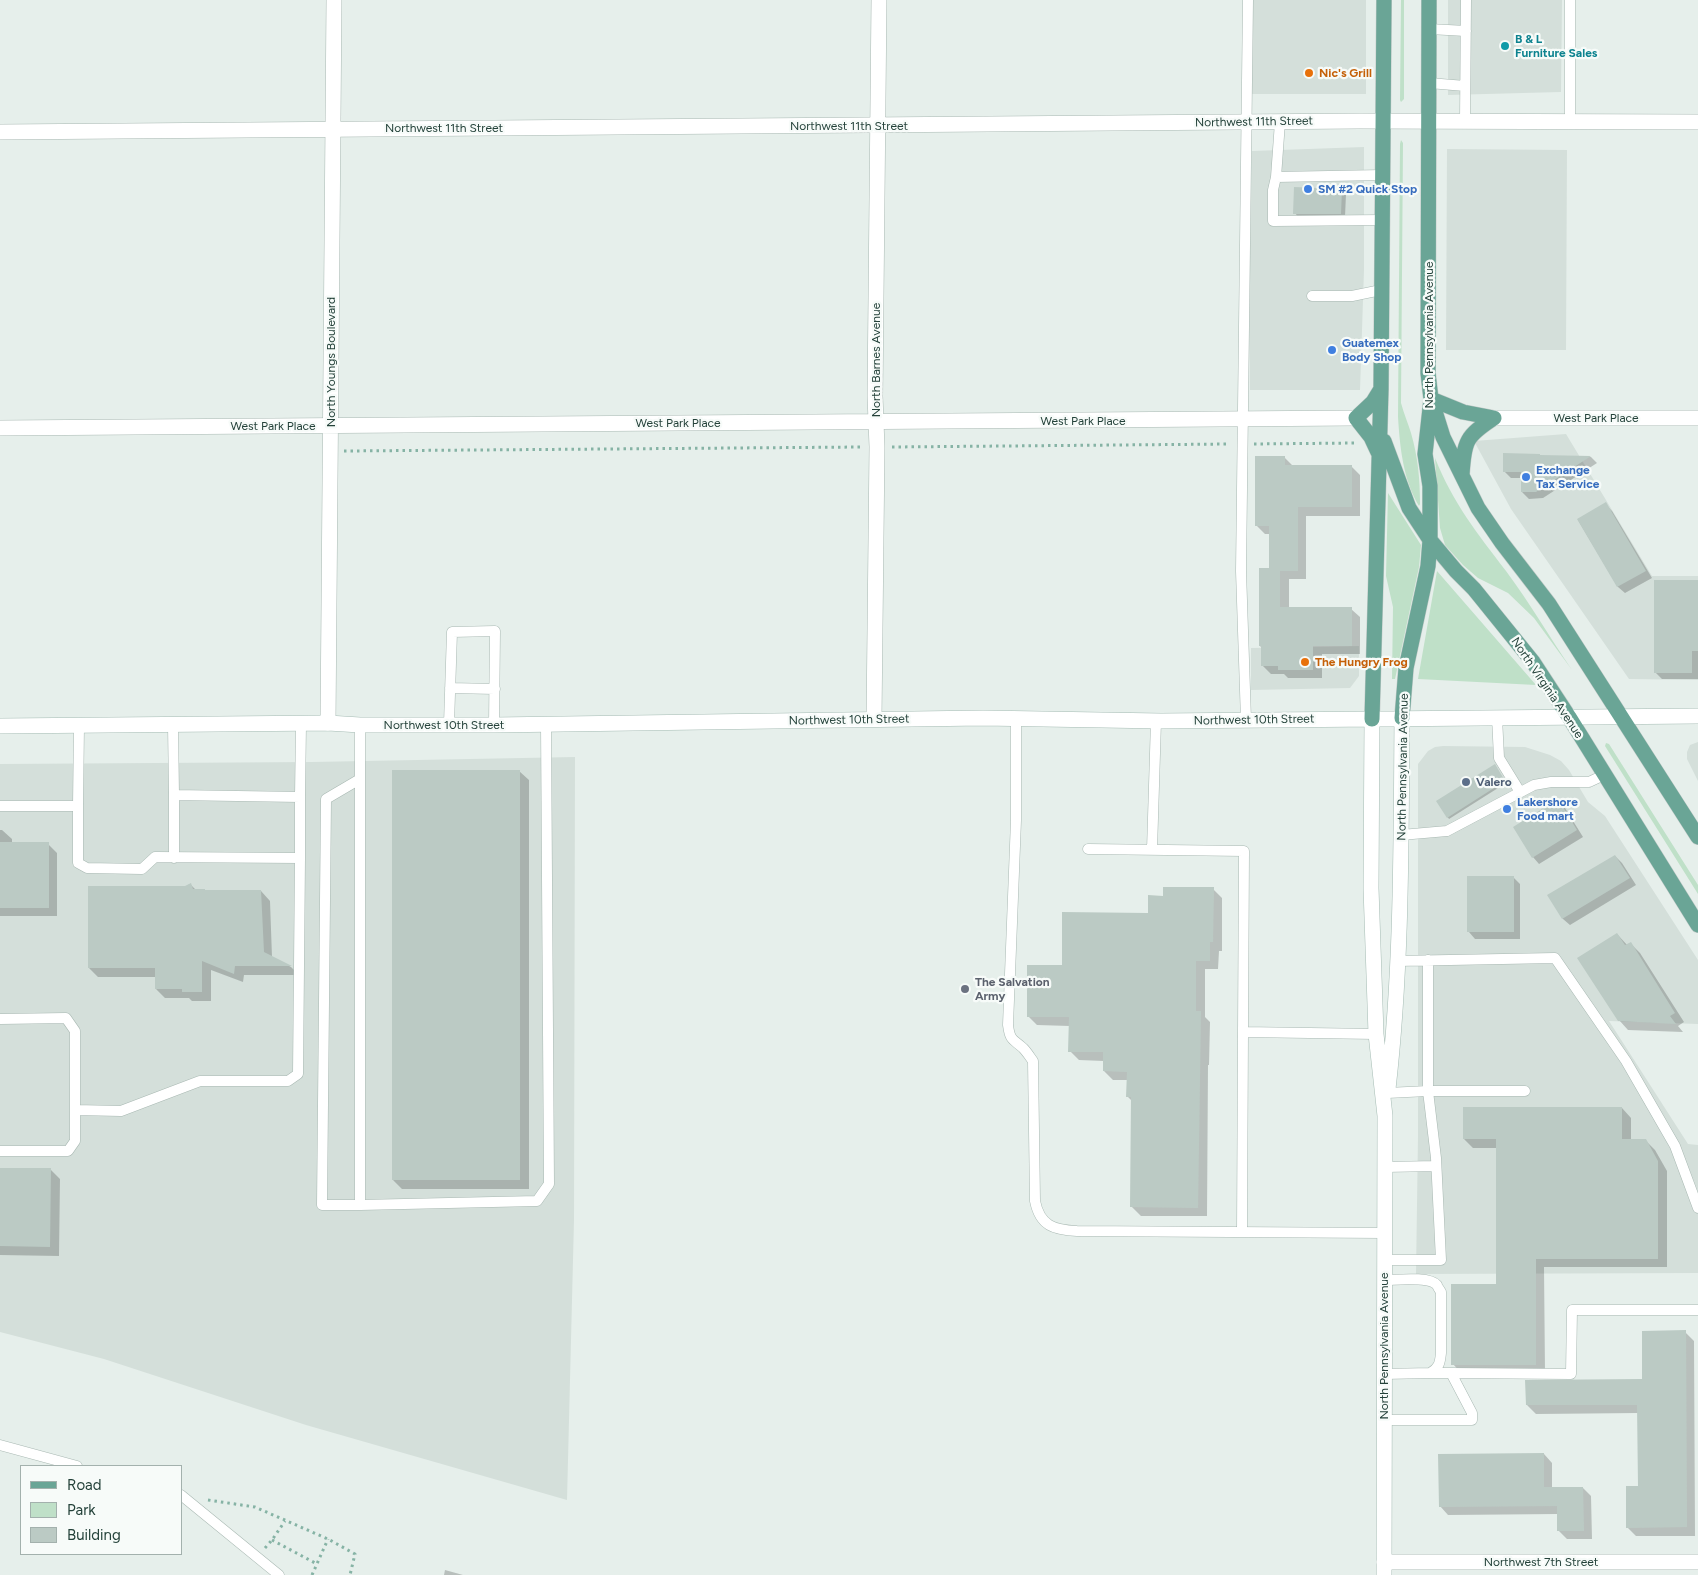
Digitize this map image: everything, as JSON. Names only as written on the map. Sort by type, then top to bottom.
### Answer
[{"type":"main road","name":"North Pennsylvania Avenue","points":[[1372,718],[1378,443],[1381,389],[1384,0]]},
{"type":"main road","name":"North Pennsylvania Avenue","points":[[1402,718],[1406,668],[1428,566],[1430,540],[1430,486],[1425,454],[1431,399],[1428,374],[1429,0]]},
{"type":"main road","points":[[1378,443],[1356,418],[1373,402],[1381,389]]},
{"type":"main road","points":[[1431,399],[1463,412],[1494,418]]},
{"type":"main road","points":[[1431,399],[1443,437],[1478,508],[1549,604],[1698,837]]},
{"type":"main road","points":[[1462,476],[1465,444],[1477,429],[1494,418]]},
{"type":"main road","name":"North Virginia Avenue","points":[[1378,443],[1409,508],[1430,540],[1533,662],[1698,925]]},
{"type":"street","name":"North Youngs Boulevard","points":[[328,723],[334,0]]},
{"type":"street","name":"North Barnes Avenue","points":[[874,719],[879,0]]},
{"type":"street","name":"Northwest 11th Street","points":[[0,132],[1246,122],[1698,122]]},
{"type":"street","name":"West Park Place","points":[[0,428],[1356,418]]},
{"type":"street","name":"West Park Place","points":[[1494,418],[1698,418]]},
{"type":"street","name":"Northwest 10th Street","points":[[0,726],[328,723],[360,725],[494,725],[1016,718],[1156,721],[1698,716]]},
{"type":"street","name":"North Pennsylvania Avenue","points":[[1372,718],[1371,888],[1376,1034],[1384,1116],[1384,1569]]},
{"type":"street","name":"North Pennsylvania Avenue","points":[[1384,1116],[1394,1036],[1402,835],[1402,718]]},
{"type":"street","name":"Northwest 7th Street","points":[[1384,1569],[1698,1562]]},
{"type":"lane","points":[[1246,720],[1241,571],[1248,0]]},
{"type":"lane","points":[[1465,121],[1466,0]]},
{"type":"lane","points":[[1570,0],[1570,122]]},
{"type":"lane","points":[[1429,29],[1466,31]]},
{"type":"lane","points":[[1429,83],[1465,86]]},
{"type":"lane","points":[[1280,122],[1276,177],[1272,190],[1272,221],[1382,220]]},
{"type":"lane","points":[[1276,177],[1382,175]]},
{"type":"lane","points":[[1312,296],[1352,296],[1381,290]]},
{"type":"lane","points":[[449,724],[452,632],[495,631],[494,725]]},
{"type":"lane","points":[[450,688],[495,689]]},
{"type":"lane","points":[[1497,717],[1499,758],[1520,792]]},
{"type":"lane","points":[[1016,718],[1016,820],[1008,1025],[1009,1036],[1034,1061],[1035,1201],[1043,1221],[1062,1230],[1384,1233]]},
{"type":"lane","points":[[1152,850],[1156,721]]},
{"type":"lane","points":[[75,1110],[122,1111],[200,1081],[288,1081],[298,1074],[301,724]]},
{"type":"lane","points":[[360,779],[326,799],[322,1205],[537,1202],[549,1184],[546,724]]},
{"type":"lane","points":[[172,725],[174,858]]},
{"type":"lane","points":[[360,725],[360,1205]]},
{"type":"lane","points":[[79,726],[78,863],[87,868],[142,869],[155,857],[300,858]]},
{"type":"lane","points":[[1402,835],[1447,831],[1534,785],[1552,782],[1589,782],[1604,775]]},
{"type":"lane","points":[[174,795],[300,797]]},
{"type":"lane","points":[[0,806],[78,806]]},
{"type":"lane","points":[[1088,849],[1244,851],[1242,1232]]},
{"type":"lane","points":[[1397,961],[1554,958],[1636,1078],[1675,1146],[1698,1208]]},
{"type":"lane","points":[[1384,1260],[1441,1260],[1436,1166],[1428,1091],[1428,960]]},
{"type":"lane","points":[[0,1019],[66,1018],[75,1031],[75,1141],[68,1151],[0,1151]]},
{"type":"lane","points":[[1243,1032],[1376,1034]]},
{"type":"lane","points":[[1387,1093],[1525,1090]]},
{"type":"lane","points":[[1384,1167],[1436,1166]]},
{"type":"lane","points":[[1384,1280],[1431,1282],[1437,1285],[1441,1292],[1440,1362],[1436,1370],[1430,1373]]},
{"type":"lane","points":[[1384,1374],[1571,1374],[1572,1310],[1698,1310]]},
{"type":"lane","points":[[1384,1420],[1472,1420],[1472,1413],[1451,1373]]},
{"type":"lane","points":[[0,1445],[73,1465]]},
{"type":"lane","points":[[182,1495],[279,1575]]},
{"type":"path","points":[[341,451],[1378,443]]},
{"type":"path","points":[[182,1495],[255,1507],[328,1539],[356,1554],[350,1575]]},
{"type":"path","points":[[257,1557],[285,1521]]},
{"type":"path","points":[[312,1575],[328,1539]]},
{"type":"path","points":[[272,1540],[317,1564]]},
{"type":"shaded area","points":[[1252,0],[1366,0],[1366,94],[1252,94]]},
{"type":"shaded area","name":"B & L Furniture Sales","points":[[1448,0],[1562,0],[1561,92],[1448,95]]},
{"type":"shaded area","points":[[1364,147],[1364,270],[1360,390],[1250,390],[1249,311],[1252,151]]},
{"type":"shaded area","points":[[1447,149],[1567,150],[1566,350],[1446,350]]},
{"type":"shaded area","points":[[1566,434],[1652,576],[1698,576],[1698,680],[1629,679],[1511,509],[1474,441]]},
{"type":"shaded area","name":"The Hungry Frog","points":[[1359,646],[1359,676],[1350,688],[1251,690],[1251,648]]},
{"type":"shaded area","points":[[1698,742],[1698,781],[1687,759],[1687,752],[1690,745]]},
{"type":"shaded area","points":[[1435,747],[1525,747],[1550,755],[1561,761],[1569,770],[1588,802],[1605,816],[1698,960],[1698,1024],[1609,1021],[1688,1144],[1698,1145],[1698,1273],[1416,1274],[1418,764],[1428,751]]},
{"type":"shaded area","points":[[575,757],[574,1220],[567,1500],[306,1425],[104,1359],[0,1332],[0,764],[312,762]]},
{"type":"green space","points":[[1401,0],[1404,0],[1404,99],[1401,102],[1400,100]]},
{"type":"green space","points":[[1401,140],[1403,143],[1401,403],[1417,459],[1420,486],[1419,506],[1406,474],[1401,452],[1398,417]]},
{"type":"green space","points":[[1435,458],[1466,517],[1515,583],[1572,670],[1534,618],[1508,593],[1478,578],[1445,545],[1440,528]]},
{"type":"green space","points":[[1388,493],[1421,545],[1419,567],[1395,679],[1392,679],[1393,607],[1386,576]]},
{"type":"green space","points":[[1437,571],[1536,685],[1418,679]]},
{"type":"green space","points":[[1606,743],[1609,744],[1698,885],[1698,894],[1605,746]]},
{"type":"building","points":[[1294,187],[1342,189],[1341,214],[1293,214]]},
{"type":"building","points":[[1503,453],[1591,456],[1536,492],[1521,492],[1521,472],[1503,472]]},
{"type":"building","points":[[1255,456],[1285,456],[1285,465],[1352,465],[1352,507],[1298,507],[1298,571],[1280,571],[1280,607],[1352,607],[1352,646],[1313,646],[1313,670],[1278,670],[1278,666],[1261,666],[1261,646],[1259,646],[1259,568],[1269,568],[1269,526],[1255,526]]},
{"type":"building","points":[[1606,502],[1646,571],[1617,587],[1577,519]]},
{"type":"building","points":[[1654,580],[1698,580],[1698,651],[1692,651],[1692,673],[1654,673]]},
{"type":"building","points":[[1495,764],[1505,781],[1447,818],[1436,801]]},
{"type":"building","points":[[392,770],[520,770],[520,1180],[392,1180]]},
{"type":"building","points":[[1558,799],[1577,830],[1532,858],[1513,827]]},
{"type":"building","points":[[0,842],[49,842],[49,908],[0,908]]},
{"type":"building","points":[[1615,855],[1630,878],[1562,919],[1547,895]]},
{"type":"building","points":[[1467,876],[1514,876],[1514,932],[1467,932]]},
{"type":"building","points":[[191,883],[193,889],[261,890],[264,952],[292,966],[235,966],[234,974],[202,961],[202,992],[182,992],[182,989],[155,989],[155,968],[88,968],[88,886],[185,886]]},
{"type":"building","points":[[1163,887],[1214,887],[1213,942],[1210,942],[1210,961],[1196,961],[1196,1011],[1201,1011],[1198,1208],[1130,1207],[1131,1097],[1126,1097],[1127,1072],[1103,1071],[1103,1052],[1068,1052],[1069,1017],[1027,1017],[1027,965],[1062,965],[1062,912],[1148,913],[1148,895],[1163,896]]},
{"type":"building","points":[[1617,933],[1625,945],[1631,942],[1675,1013],[1670,1016],[1676,1024],[1618,1021],[1577,958]]},
{"type":"building","points":[[1463,1107],[1622,1107],[1622,1139],[1646,1139],[1658,1161],[1658,1259],[1536,1259],[1536,1365],[1451,1365],[1451,1284],[1496,1284],[1496,1139],[1463,1139]]},
{"type":"building","points":[[0,1168],[51,1168],[50,1247],[0,1246]]},
{"type":"building","points":[[1686,1330],[1687,1527],[1626,1528],[1626,1486],[1638,1486],[1637,1405],[1526,1405],[1525,1380],[1642,1379],[1642,1331]]},
{"type":"building","points":[[1544,1453],[1544,1487],[1583,1487],[1584,1531],[1557,1531],[1557,1506],[1439,1507],[1438,1454]]},
{"type":"place","name":"B & L Furniture Sales","points":[[1505,46]]},
{"type":"place","name":"Nic's Grill","points":[[1309,73]]},
{"type":"place","name":"SM #2 Quick Stop","points":[[1308,189]]},
{"type":"place","name":"Guatemex Body Shop","points":[[1332,350]]},
{"type":"place","name":"Exchange Tax Service","points":[[1526,477]]},
{"type":"place","name":"The Hungry Frog","points":[[1305,662]]},
{"type":"place","name":"Valero","points":[[1466,782]]},
{"type":"place","name":"Lakershore Food mart","points":[[1507,809]]},
{"type":"place","name":"The Salvation Army","points":[[965,989]]}]
